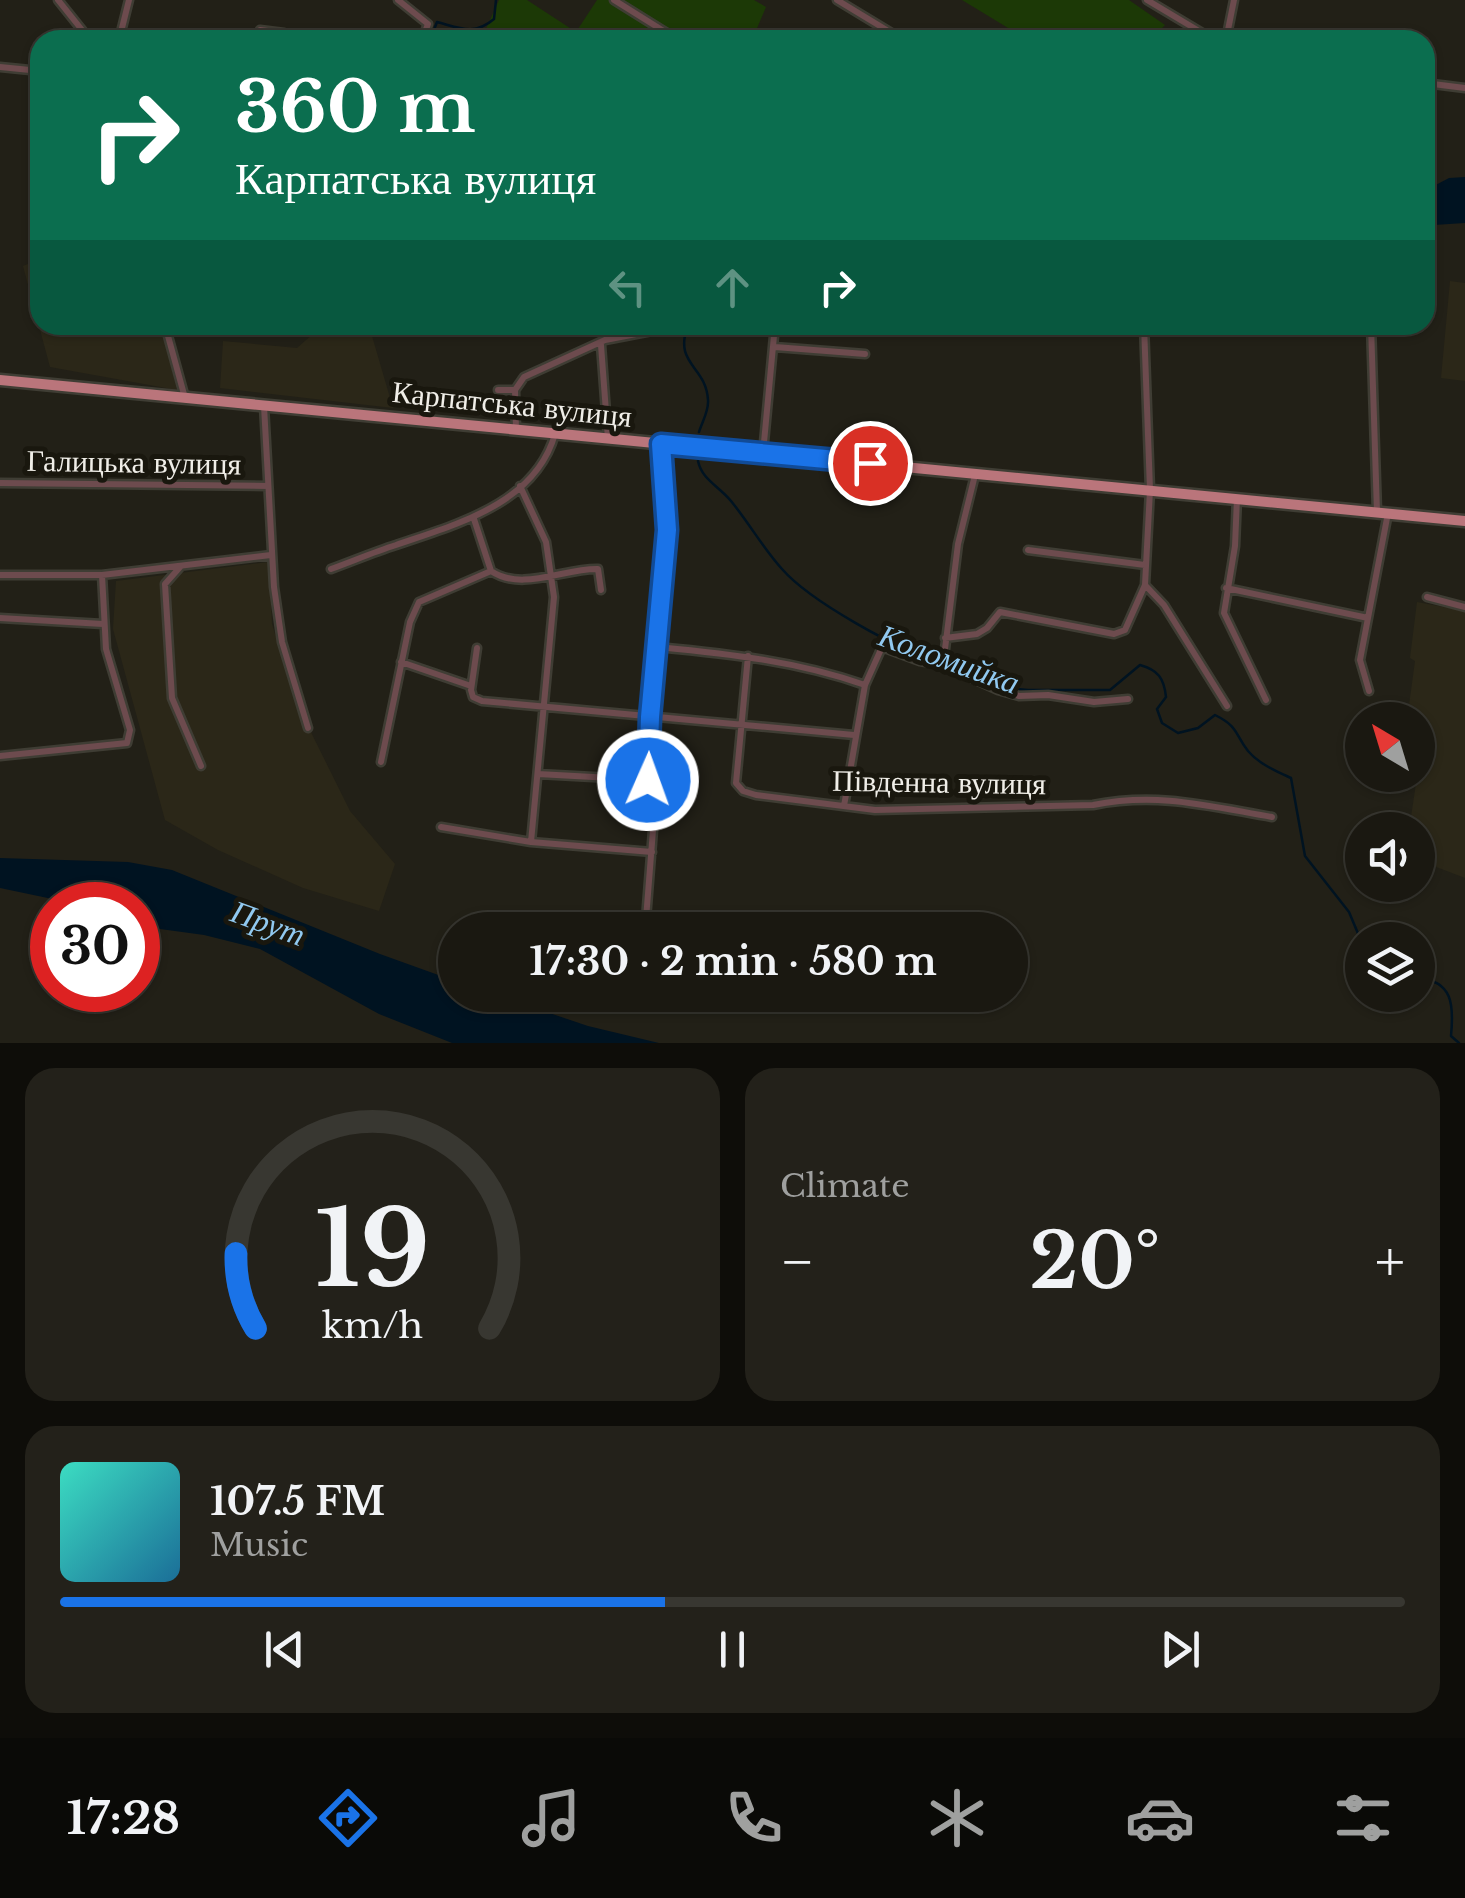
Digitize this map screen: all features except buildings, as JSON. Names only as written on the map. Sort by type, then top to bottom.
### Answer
[{"type":"main road","name":"Карпатська вулиця","points":[[0,380],[1465,521]]},
{"type":"street","points":[[58,0],[82,30]]},
{"type":"street","points":[[122,30],[130,0]]},
{"type":"street","points":[[398,0],[428,24],[426,30]]},
{"type":"street","points":[[614,0],[662,30]]},
{"type":"street","points":[[837,0],[886,30]]},
{"type":"street","points":[[1147,0],[1197,30]]},
{"type":"street","points":[[1228,30],[1234,0]]},
{"type":"street","points":[[0,67],[30,69]]},
{"type":"street","points":[[1435,84],[1465,88]]},
{"type":"street","points":[[169,335],[186,398]]},
{"type":"street","points":[[516,430],[515,390],[524,377],[600,343],[635,335]]},
{"type":"street","points":[[763,453],[775,335]]},
{"type":"street","points":[[945,638],[978,634],[1000,612],[1119,634],[1126,629],[1145,585],[1150,490],[1144,335]]},
{"type":"street","points":[[1369,690],[1360,660],[1382,512],[1372,335]]},
{"type":"street","points":[[600,343],[608,439]]},
{"type":"street","points":[[775,347],[865,354]]},
{"type":"street","points":[[498,390],[515,390]]},
{"type":"street","points":[[264,406],[271,554],[282,642],[308,728]]},
{"type":"street","points":[[331,569],[474,519],[520,486],[544,462],[556,434]]},
{"type":"street","points":[[647,912],[652,852],[650,717],[667,530],[661,444]]},
{"type":"street","points":[[944,662],[958,544],[976,473]]},
{"type":"street","name":"Галицька вулиця","points":[[0,483],[268,486]]},
{"type":"street","points":[[520,486],[546,542],[554,610],[531,842]]},
{"type":"street","points":[[1237,498],[1225,616],[1266,700]]},
{"type":"street","points":[[474,519],[492,570],[500,576],[552,577],[598,569],[601,590]]},
{"type":"street","points":[[1028,550],[1145,565]]},
{"type":"street","points":[[0,575],[102,575],[271,554]]},
{"type":"street","points":[[181,565],[166,584],[169,684],[201,766]]},
{"type":"street","points":[[382,762],[416,604],[492,570]]},
{"type":"street","points":[[0,756],[126,746],[130,730],[110,667],[102,575]]},
{"type":"street","points":[[1145,585],[1164,605],[1227,706]]},
{"type":"street","points":[[1226,588],[1368,618]]},
{"type":"street","points":[[1427,597],[1465,607]]},
{"type":"street","points":[[0,618],[104,624]]},
{"type":"street","points":[[844,806],[864,685],[882,646],[920,662],[944,662],[998,690],[1020,696],[1048,695],[1094,702],[1128,698]]},
{"type":"street","points":[[658,647],[748,656],[820,670],[864,685]]},
{"type":"street","points":[[477,648],[470,686],[472,695],[482,701],[854,734]]},
{"type":"street","name":"Південна вулиця","points":[[748,656],[738,787],[756,795],[875,810],[1051,807],[1140,798],[1191,801],[1272,817]]},
{"type":"street","points":[[401,662],[470,686]]},
{"type":"street","points":[[538,774],[648,780]]},
{"type":"street","points":[[441,827],[531,842],[652,852]]},
{"type":"shaded area","points":[[30,263],[30,292],[23,266]]},
{"type":"shaded area","points":[[1450,281],[1465,283],[1465,381],[1441,378]]},
{"type":"shaded area","points":[[41,335],[163,335],[177,390],[50,367]]},
{"type":"shaded area","points":[[312,335],[372,336],[393,408],[220,388],[223,341],[297,348]]},
{"type":"shaded area","points":[[269,562],[272,624],[297,704],[350,811],[395,864],[379,911],[303,888],[218,850],[165,820],[113,629],[116,581]]},
{"type":"shaded area","points":[[1417,602],[1465,611],[1465,878],[1435,867],[1435,812],[1412,812],[1415,792],[1435,792],[1435,702],[1409,702],[1415,661],[1410,658]]},
{"type":"green space","points":[[499,0],[527,0],[573,30],[486,30]]},
{"type":"green space","points":[[597,0],[754,0],[766,7],[756,30],[577,30]]},
{"type":"green space","points":[[962,0],[1129,0],[1165,25],[1160,30],[1012,30]]},
{"type":"water","points":[[1465,177],[1465,223],[1435,225],[1435,185],[1449,178]]},
{"type":"water","name":"Прут","points":[[0,858],[128,862],[172,870],[438,975],[438,1012],[546,1012],[659,1043],[452,1043],[379,1014],[260,949],[160,929],[160,882],[30,882],[30,894],[0,888]]},
{"type":"waterway","name":"Коломийка","points":[[434,30],[437,22],[467,29],[487,24],[494,19],[496,0]]},
{"type":"waterway","name":"Коломийка","points":[[685,335],[687,357],[702,379],[708,400],[699,432]]},
{"type":"waterway","name":"Коломийка","points":[[698,461],[707,478],[731,501],[775,561],[812,595],[879,636],[940,660]]},
{"type":"waterway","name":"Коломийка","points":[[948,661],[1028,690],[1110,690],[1140,665],[1156,672],[1166,697],[1157,709],[1162,723],[1178,733],[1198,728],[1215,715],[1232,727],[1257,760],[1291,778],[1305,856],[1353,922]]},
{"type":"waterway","name":"Коломийка","points":[[1435,982],[1449,996],[1451,1036],[1459,1043]]},
{"type":"route","points":[[648,780],[667,530],[661,444],[870,463]]}]
